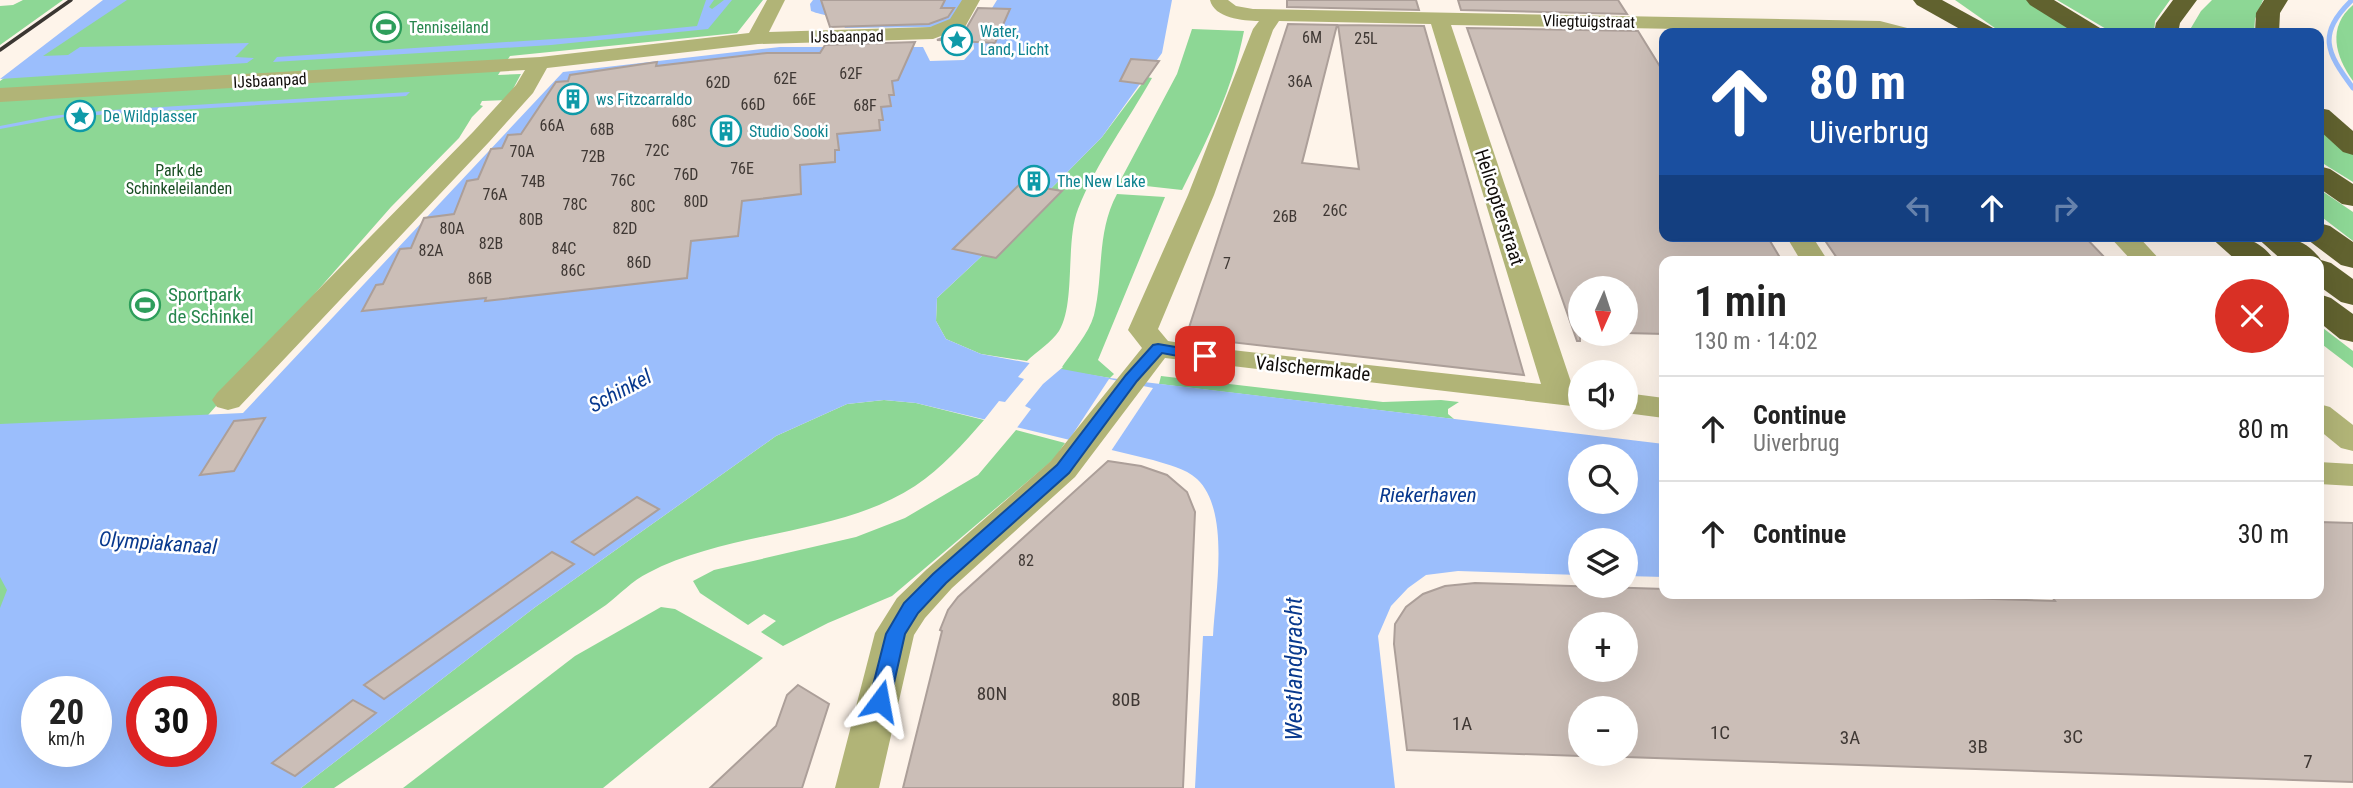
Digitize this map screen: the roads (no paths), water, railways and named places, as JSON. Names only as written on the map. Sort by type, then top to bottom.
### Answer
[{"type":"highway","points":[[1940,0],[1977,28]]},
{"type":"highway","points":[[2038,0],[2083,28]]},
{"type":"highway","points":[[2167,28],[2185,0]]},
{"type":"highway","points":[[2267,28],[2268,13],[2276,0]]},
{"type":"highway","points":[[1914,1],[1974,28]]},
{"type":"highway","points":[[1914,1],[1944,28]]},
{"type":"highway","points":[[2324,120],[2353,146]]},
{"type":"highway","points":[[2324,178],[2353,197]]},
{"type":"highway","points":[[2324,237],[2353,258]]},
{"type":"highway","points":[[2233,242],[2252,256]]},
{"type":"highway","points":[[2280,242],[2298,256]]},
{"type":"highway","points":[[2324,275],[2353,295]]},
{"type":"highway","points":[[2324,309],[2353,331]]},
{"type":"street","points":[[758,38],[776,0]]},
{"type":"street","name":"IJsbaanpad","points":[[0,95],[540,63],[758,38],[933,33],[958,23],[971,0]]},
{"type":"street","name":"Vliegtuigstraat","points":[[1219,0],[1220,5],[1230,11],[1273,16],[1439,19],[1660,28],[1884,28]]},
{"type":"street","points":[[1643,0],[1660,28]]},
{"type":"street","points":[[857,788],[895,634],[911,608],[1073,457],[1158,348],[1143,330],[1202,195],[1263,29],[1273,16]]},
{"type":"street","name":"Helicopterstraat","points":[[1439,19],[1568,390]]},
{"type":"street","points":[[228,400],[481,137],[525,88],[540,63]]},
{"type":"street","points":[[2128,242],[2143,256]]},
{"type":"street","name":"Valschermkade","points":[[1158,348],[1205,356],[1568,396]]},
{"type":"street","points":[[1638,405],[1659,407]]},
{"type":"street","points":[[2324,418],[2353,442]]},
{"type":"street","points":[[2324,473],[2353,475]]},
{"type":"water","points":[[103,0],[127,0],[43,56],[68,55],[80,47],[249,43],[235,57],[254,58],[247,63],[0,79]]},
{"type":"water","points":[[706,0],[714,0],[709,7],[712,9],[724,0],[732,0],[708,29],[551,45],[273,62],[277,57],[585,37],[697,26]]},
{"type":"water","points":[[813,0],[966,0],[949,24],[930,27],[845,28],[835,18],[811,11],[810,4]]},
{"type":"water","points":[[997,0],[1172,0],[1162,53],[1102,137],[1014,226],[937,298],[936,321],[946,339],[981,354],[1110,378],[1659,443],[1659,577],[1638,576],[1638,528],[1568,528],[1568,575],[1458,571],[1426,575],[1408,588],[1391,606],[1378,636],[1395,788],[1195,788],[1203,636],[1213,636],[1218,576],[1218,532],[1214,511],[1208,493],[1197,479],[1182,469],[1153,460],[916,403],[884,400],[847,404],[776,436],[534,608],[301,788],[0,788],[0,608],[7,590],[0,577],[0,424],[243,413],[563,72],[780,47],[923,47],[930,61],[964,60],[974,49],[973,39]]},
{"type":"water","points":[[410,92],[406,96],[64,117],[0,129],[0,126],[51,116],[112,110]]},
{"type":"waterway","points":[[2352,0],[2334,23],[2329,43],[2337,64],[2353,88]]},
{"type":"railway","points":[[0,50],[71,0]]},
{"type":"place","name":"Tenniseiland","points":[[386,27]]},
{"type":"place","name":"Water, Land, Licht","points":[[957,40]]},
{"type":"place","name":"ws Fitzcarraldo","points":[[573,99]]},
{"type":"place","name":"De Wildplasser","points":[[80,116]]},
{"type":"place","name":"Studio Sooki","points":[[726,131]]},
{"type":"place","name":"The New Lake","points":[[1034,181]]},
{"type":"place","name":"Sportpark de Schinkel","points":[[145,305]]},
{"type":"park label","name":"Park de Schinkeleilanden","points":[[179,179]]},
{"type":"water label","name":"Schinkel","points":[[620,391]]},
{"type":"water label","name":"Riekerhaven","points":[[1428,495]]},
{"type":"water label","name":"Olympiakanaal","points":[[158,543]]},
{"type":"water label","name":"Westlandgracht","points":[[1294,669]]}]
